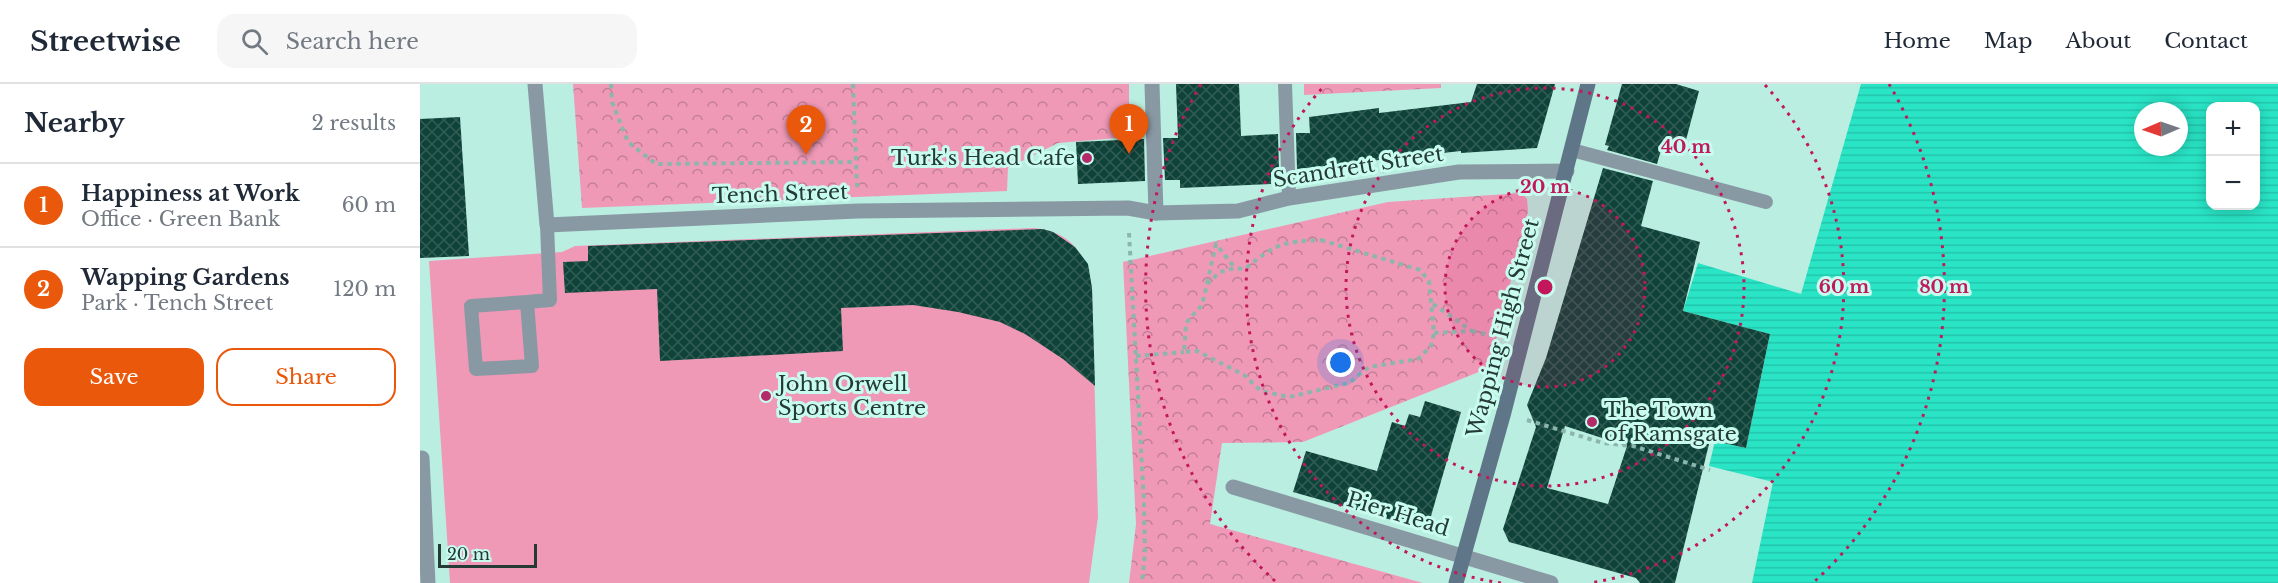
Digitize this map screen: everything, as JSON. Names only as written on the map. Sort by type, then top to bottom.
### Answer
[{"type":"street","points":[[535,84],[547,225]]},
{"type":"street","points":[[1152,84],[1156,213]]},
{"type":"street","name":"Wapping High Street","points":[[1456,583],[1504,412],[1588,84]]},
{"type":"street","name":"Scandrett Street","points":[[1156,213],[1238,211],[1288,198],[1459,172],[1567,171]]},
{"type":"street","name":"Tench Street","points":[[547,225],[858,211],[1128,208],[1156,213]]},
{"type":"street","points":[[420,458],[422,458],[428,583]]},
{"type":"street","name":"Pier Head","points":[[1233,487],[1551,583]]},
{"type":"lane","points":[[1285,84],[1288,198]]},
{"type":"lane","points":[[1572,150],[1766,202]]},
{"type":"lane","points":[[527,302],[532,366],[476,369],[471,306],[550,300],[547,225]]},
{"type":"path","points":[[611,84],[612,102],[628,142],[656,164],[856,162]]},
{"type":"path","points":[[853,84],[858,211]]},
{"type":"path","points":[[1128,208],[1144,503],[1145,552],[1142,583]]},
{"type":"path","points":[[1136,356],[1197,351],[1244,375],[1261,391],[1289,397],[1349,383],[1369,367],[1418,359],[1431,346],[1434,333],[1433,303],[1428,281],[1420,270],[1321,240],[1286,242],[1269,249],[1245,269],[1235,268],[1220,272],[1207,284]]},
{"type":"path","points":[[1184,352],[1186,323],[1202,305],[1216,244],[1235,268]]},
{"type":"path","points":[[1433,303],[1472,331],[1434,333]]},
{"type":"path","points":[[1504,412],[1603,443],[1633,446],[1710,470]]},
{"type":"green space","points":[[573,84],[1129,84],[1129,137],[1058,143],[1008,168],[1007,191],[582,208]]},
{"type":"green space","points":[[1304,84],[1441,84],[1441,88],[1304,95]]},
{"type":"green space","points":[[1522,193],[1527,199],[1528,211],[1489,368],[1303,442],[1222,443],[1210,524],[1423,583],[1129,583],[1136,524],[1123,262],[1388,202]]},
{"type":"green space","name":"John Orwell Sports Centre","points":[[1033,228],[1057,234],[1074,246],[1086,265],[1092,288],[1098,517],[1089,583],[450,583],[429,261],[562,252],[575,246]]},
{"type":"shaded area","points":[[1861,84],[2278,84],[2278,583],[1752,583],[1773,482],[1709,466],[1715,441],[1746,448],[1770,334],[1683,311],[1698,263],[1801,294]]},
{"type":"building","points":[[1176,84],[1239,84],[1241,136],[1278,134],[1279,171],[1271,172],[1271,184],[1180,188],[1180,180],[1165,180],[1163,138],[1178,138]]},
{"type":"building","points":[[1477,84],[1555,84],[1537,148],[1461,153],[1461,151],[1297,169],[1296,133],[1310,133],[1309,117],[1379,108],[1379,113],[1471,102]]},
{"type":"building","points":[[1622,84],[1676,84],[1699,91],[1682,155],[1661,150],[1657,164],[1607,150],[1609,146],[1605,145]]},
{"type":"building","points":[[460,117],[469,256],[420,258],[420,119]]},
{"type":"building","points":[[1144,139],[1145,181],[1078,184],[1076,142]]},
{"type":"building","points":[[1603,168],[1653,181],[1641,226],[1700,242],[1683,311],[1770,334],[1746,448],[1710,440],[1675,583],[1640,583],[1636,578],[1509,542],[1503,529],[1536,427],[1527,405],[1546,358]],"holes":[[[1565,426],[1627,446],[1608,504],[1547,488]]]},
{"type":"building","points":[[1043,229],[1053,232],[1075,247],[1088,264],[1092,288],[1095,386],[1063,359],[1025,334],[1000,322],[913,305],[841,308],[843,351],[660,361],[657,289],[565,293],[563,262],[588,261],[588,246]]},
{"type":"building","points":[[1425,401],[1461,412],[1427,530],[1293,492],[1306,451],[1377,471],[1392,422],[1405,426],[1409,414],[1420,417]]},
{"type":"place","name":"Happiness at Work","points":[[1129,154]]},
{"type":"place","name":"Wapping Gardens","points":[[806,155]]},
{"type":"place","name":"Turk's Head Cafe","points":[[1087,158]]},
{"type":"place","name":"John Orwell Sports Centre","points":[[766,396]]},
{"type":"place","name":"The Town of Ramsgate","points":[[1592,422]]}]
